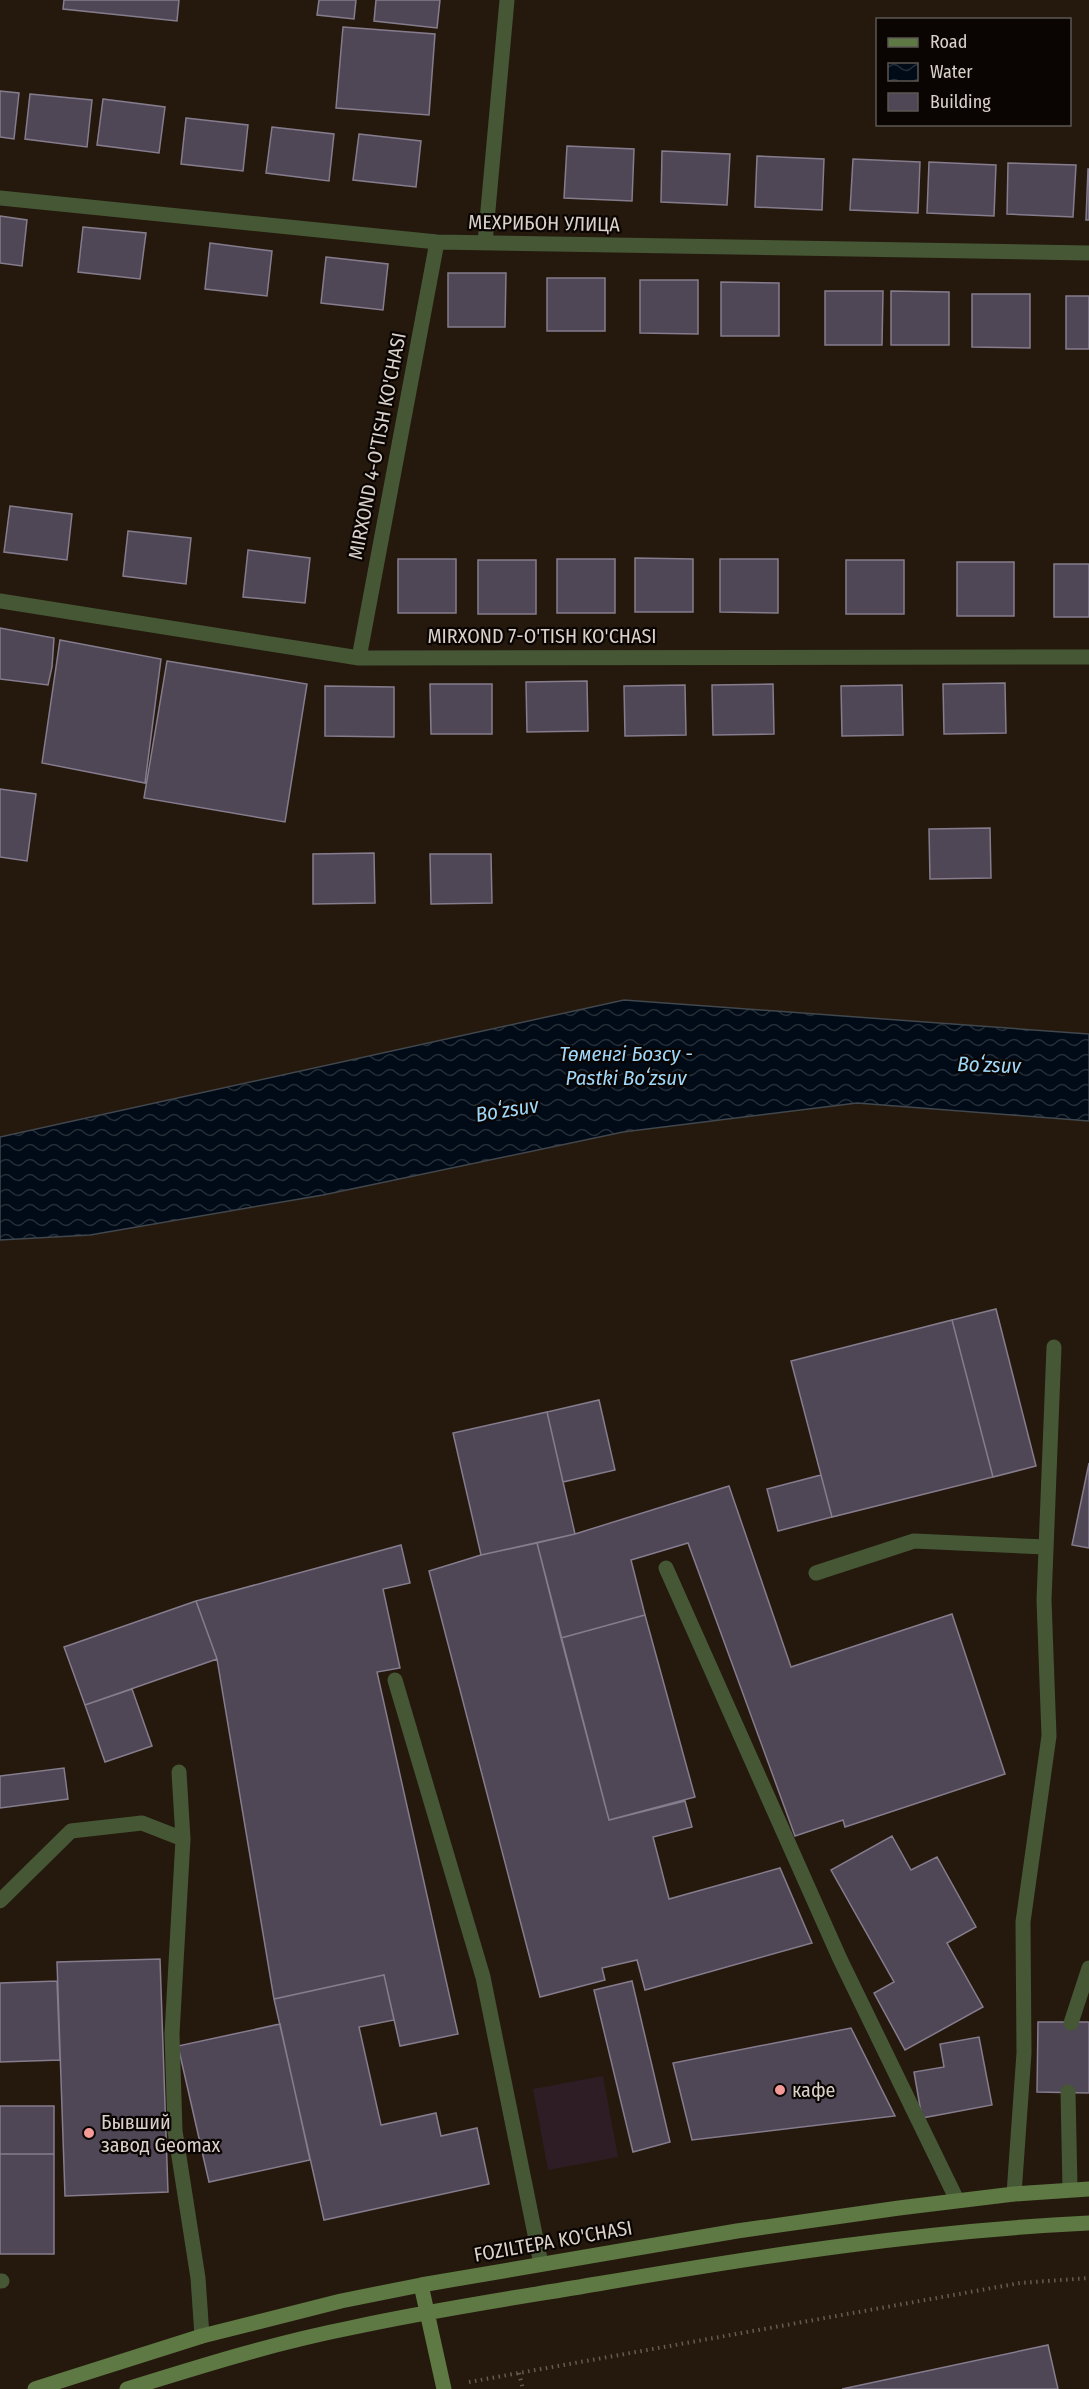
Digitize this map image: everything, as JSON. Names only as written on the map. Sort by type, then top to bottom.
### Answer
[{"type":"main road","name":"FOZILTEPA KO'CHASI","points":[[35,2389],[202,2336],[341,2301],[421,2284],[738,2231],[957,2200],[1089,2189]]},
{"type":"main road","points":[[127,2389],[280,2344],[427,2313],[747,2259],[906,2237],[1089,2223]]},
{"type":"main road","points":[[421,2284],[444,2388]]},
{"type":"street","points":[[485,243],[507,0]]},
{"type":"street","name":"МЕХРИБОН УЛИЦА","points":[[0,198],[437,242],[1089,253]]},
{"type":"street","name":"MIRXOND 4-O'TISH KO'CHASI","points":[[359,658],[437,242]]},
{"type":"street","name":"MIRXOND 7-O'TISH KO'CHASI","points":[[0,601],[359,658],[1089,657]]},
{"type":"street","points":[[1014,2194],[1024,2053],[1023,1922],[1049,1736],[1044,1600],[1054,1347]]},
{"type":"street","points":[[816,1574],[914,1541],[1046,1547]]},
{"type":"street","points":[[666,1568],[840,1959],[957,2200]]},
{"type":"street","points":[[395,1680],[483,1977],[541,2264]]},
{"type":"street","points":[[179,1772],[183,1839],[172,2034],[175,2131],[198,2278],[202,2336]]},
{"type":"street","points":[[0,1901],[71,1831],[142,1823],[183,1839]]},
{"type":"street","points":[[1071,2023],[1089,1968]]},
{"type":"street","points":[[1068,2092],[1070,2189]]},
{"type":"path","points":[[444,2388],[1020,2283],[1089,2278]]},
{"type":"path","points":[[519,2373],[523,2389]]},
{"type":"shaded area","points":[[603,2076],[618,2157],[548,2170],[533,2089]]},
{"type":"water","name":"Төменгі Бозсу - Pastki Boʻzsuv","points":[[624,1000],[1089,1034],[1089,1121],[857,1103],[623,1132],[323,1195],[90,1235],[0,1240],[0,1137]]},
{"type":"building","points":[[64,0],[179,0],[177,21],[63,9]]},
{"type":"building","points":[[319,0],[356,0],[354,19],[317,15]]},
{"type":"building","points":[[376,0],[440,0],[437,28],[374,21]]},
{"type":"building","points":[[343,27],[435,34],[429,115],[336,108]]},
{"type":"building","points":[[0,91],[19,93],[14,139],[0,137]]},
{"type":"building","points":[[30,94],[92,100],[87,147],[25,139]]},
{"type":"building","points":[[103,99],[165,107],[159,153],[97,145]]},
{"type":"building","points":[[186,118],[248,125],[243,171],[181,164]]},
{"type":"building","points":[[272,127],[334,134],[329,181],[266,173]]},
{"type":"building","points":[[359,134],[421,141],[416,187],[353,180]]},
{"type":"building","points":[[567,146],[634,149],[632,201],[564,198]]},
{"type":"building","points":[[662,151],[730,154],[727,205],[661,202]]},
{"type":"building","points":[[757,156],[824,159],[822,210],[755,207]]},
{"type":"building","points":[[853,159],[920,162],[918,213],[850,210]]},
{"type":"building","points":[[929,162],[996,165],[994,216],[927,213]]},
{"type":"building","points":[[1008,163],[1076,165],[1073,217],[1007,214]]},
{"type":"building","points":[[1088,169],[1089,220],[1086,220]]},
{"type":"building","points":[[0,216],[27,220],[22,266],[0,263]]},
{"type":"building","points":[[83,227],[146,233],[140,279],[78,272]]},
{"type":"building","points":[[210,243],[272,251],[267,296],[205,289]]},
{"type":"building","points":[[326,257],[388,264],[383,310],[321,303]]},
{"type":"building","points":[[448,273],[506,273],[505,327],[448,327]]},
{"type":"building","points":[[547,278],[605,278],[605,331],[547,331]]},
{"type":"building","points":[[640,280],[698,280],[698,334],[640,333]]},
{"type":"building","points":[[721,282],[779,283],[779,336],[721,336]]},
{"type":"building","points":[[825,291],[883,291],[882,345],[825,345]]},
{"type":"building","points":[[891,291],[949,292],[949,345],[891,345]]},
{"type":"building","points":[[972,294],[1030,294],[1030,348],[972,347]]},
{"type":"building","points":[[1066,296],[1089,296],[1089,349],[1066,349]]},
{"type":"building","points":[[10,506],[72,514],[67,560],[4,552]]},
{"type":"building","points":[[128,531],[191,538],[186,584],[123,576]]},
{"type":"building","points":[[248,550],[310,558],[305,603],[243,597]]},
{"type":"building","points":[[635,558],[693,559],[693,612],[635,612]]},
{"type":"building","points":[[398,559],[456,559],[456,613],[398,613]]},
{"type":"building","points":[[557,559],[615,559],[615,613],[557,613]]},
{"type":"building","points":[[720,559],[778,559],[778,613],[720,612]]},
{"type":"building","points":[[478,560],[536,560],[536,614],[478,614]]},
{"type":"building","points":[[846,560],[904,560],[904,614],[846,614]]},
{"type":"building","points":[[957,562],[1014,562],[1014,616],[957,616]]},
{"type":"building","points":[[1054,564],[1089,564],[1089,617],[1054,617]]},
{"type":"building","points":[[0,628],[54,638],[48,685],[0,679]]},
{"type":"building","points":[[60,640],[161,659],[145,783],[42,763]]},
{"type":"building","points":[[167,661],[307,684],[285,822],[144,798]]},
{"type":"building","points":[[587,681],[588,731],[527,732],[526,682]]},
{"type":"building","points":[[1005,683],[1006,733],[944,734],[943,684]]},
{"type":"building","points":[[430,684],[492,684],[492,734],[431,734]]},
{"type":"building","points":[[773,684],[774,734],[713,735],[712,685]]},
{"type":"building","points":[[685,685],[686,735],[625,736],[624,686]]},
{"type":"building","points":[[902,685],[903,735],[842,736],[841,686]]},
{"type":"building","points":[[325,686],[394,687],[394,737],[325,736]]},
{"type":"building","points":[[0,789],[36,794],[27,861],[0,857]]},
{"type":"building","points":[[990,828],[991,878],[930,879],[929,829]]},
{"type":"building","points":[[374,853],[375,903],[313,904],[313,854]]},
{"type":"building","points":[[430,854],[491,854],[492,903],[431,904]]},
{"type":"building","points":[[996,1309],[1036,1466],[993,1477],[952,1320]]},
{"type":"building","points":[[952,1320],[993,1477],[832,1517],[791,1361]]},
{"type":"building","points":[[599,1400],[615,1470],[563,1482],[547,1412]]},
{"type":"building","points":[[547,1412],[575,1534],[481,1555],[453,1433]]},
{"type":"building","points":[[1089,1463],[1089,1548],[1072,1545]]},
{"type":"building","points":[[821,1475],[832,1517],[778,1531],[767,1489]]},
{"type":"building","points":[[729,1486],[791,1667],[952,1614],[1005,1774],[845,1827],[843,1820],[795,1836],[688,1543],[631,1560],[645,1615],[561,1638],[537,1543],[575,1534]]},
{"type":"building","points":[[537,1543],[609,1820],[685,1801],[692,1827],[653,1837],[669,1899],[780,1868],[812,1943],[645,1990],[637,1960],[602,1968],[605,1980],[540,1997],[429,1571],[481,1555]]},
{"type":"building","points":[[401,1545],[410,1583],[383,1589],[400,1668],[377,1672],[458,2034],[400,2046],[384,1975],[274,1999],[217,1659],[196,1601]]},
{"type":"building","points":[[196,1601],[217,1659],[85,1705],[64,1647]]},
{"type":"building","points":[[645,1615],[695,1797],[609,1820],[561,1638]]},
{"type":"building","points":[[132,1689],[152,1746],[105,1762],[85,1705]]},
{"type":"building","points":[[64,1768],[68,1799],[0,1808],[0,1776]]},
{"type":"building","points":[[892,1836],[911,1870],[937,1857],[976,1927],[947,1943],[983,2007],[905,2050],[874,1993],[894,1982],[831,1870]]},
{"type":"building","points":[[160,1959],[168,2192],[65,2196],[57,1962]]},
{"type":"building","points":[[384,1975],[394,2020],[359,2027],[381,2125],[436,2113],[441,2136],[477,2128],[489,2184],[324,2220],[274,1999]]},
{"type":"building","points":[[57,1981],[60,2060],[0,2062],[0,1983]]},
{"type":"building","points":[[632,1981],[670,2142],[633,2152],[594,1990]]},
{"type":"building","points":[[1038,2022],[1089,2022],[1089,2093],[1037,2092]]},
{"type":"building","points":[[280,2024],[310,2160],[209,2182],[178,2046]]},
{"type":"building","name":"кафе","points":[[851,2028],[895,2116],[692,2140],[673,2063]]},
{"type":"building","points":[[979,2037],[992,2105],[922,2118],[914,2072],[944,2067],[940,2044]]},
{"type":"building","points":[[0,2106],[54,2106],[54,2154],[0,2154]]},
{"type":"building","points":[[0,2154],[54,2154],[54,2254],[0,2254]]},
{"type":"building","points":[[1048,2345],[1058,2389],[842,2389]]},
{"type":"place","name":"кафе","points":[[780,2090]]},
{"type":"place","name":"Бывший завод Geomax","points":[[89,2133]]},
{"type":"water label","name":"Boʻzsuv","points":[[989,1065]]},
{"type":"water label","name":"Boʻzsuv","points":[[507,1110]]}]
